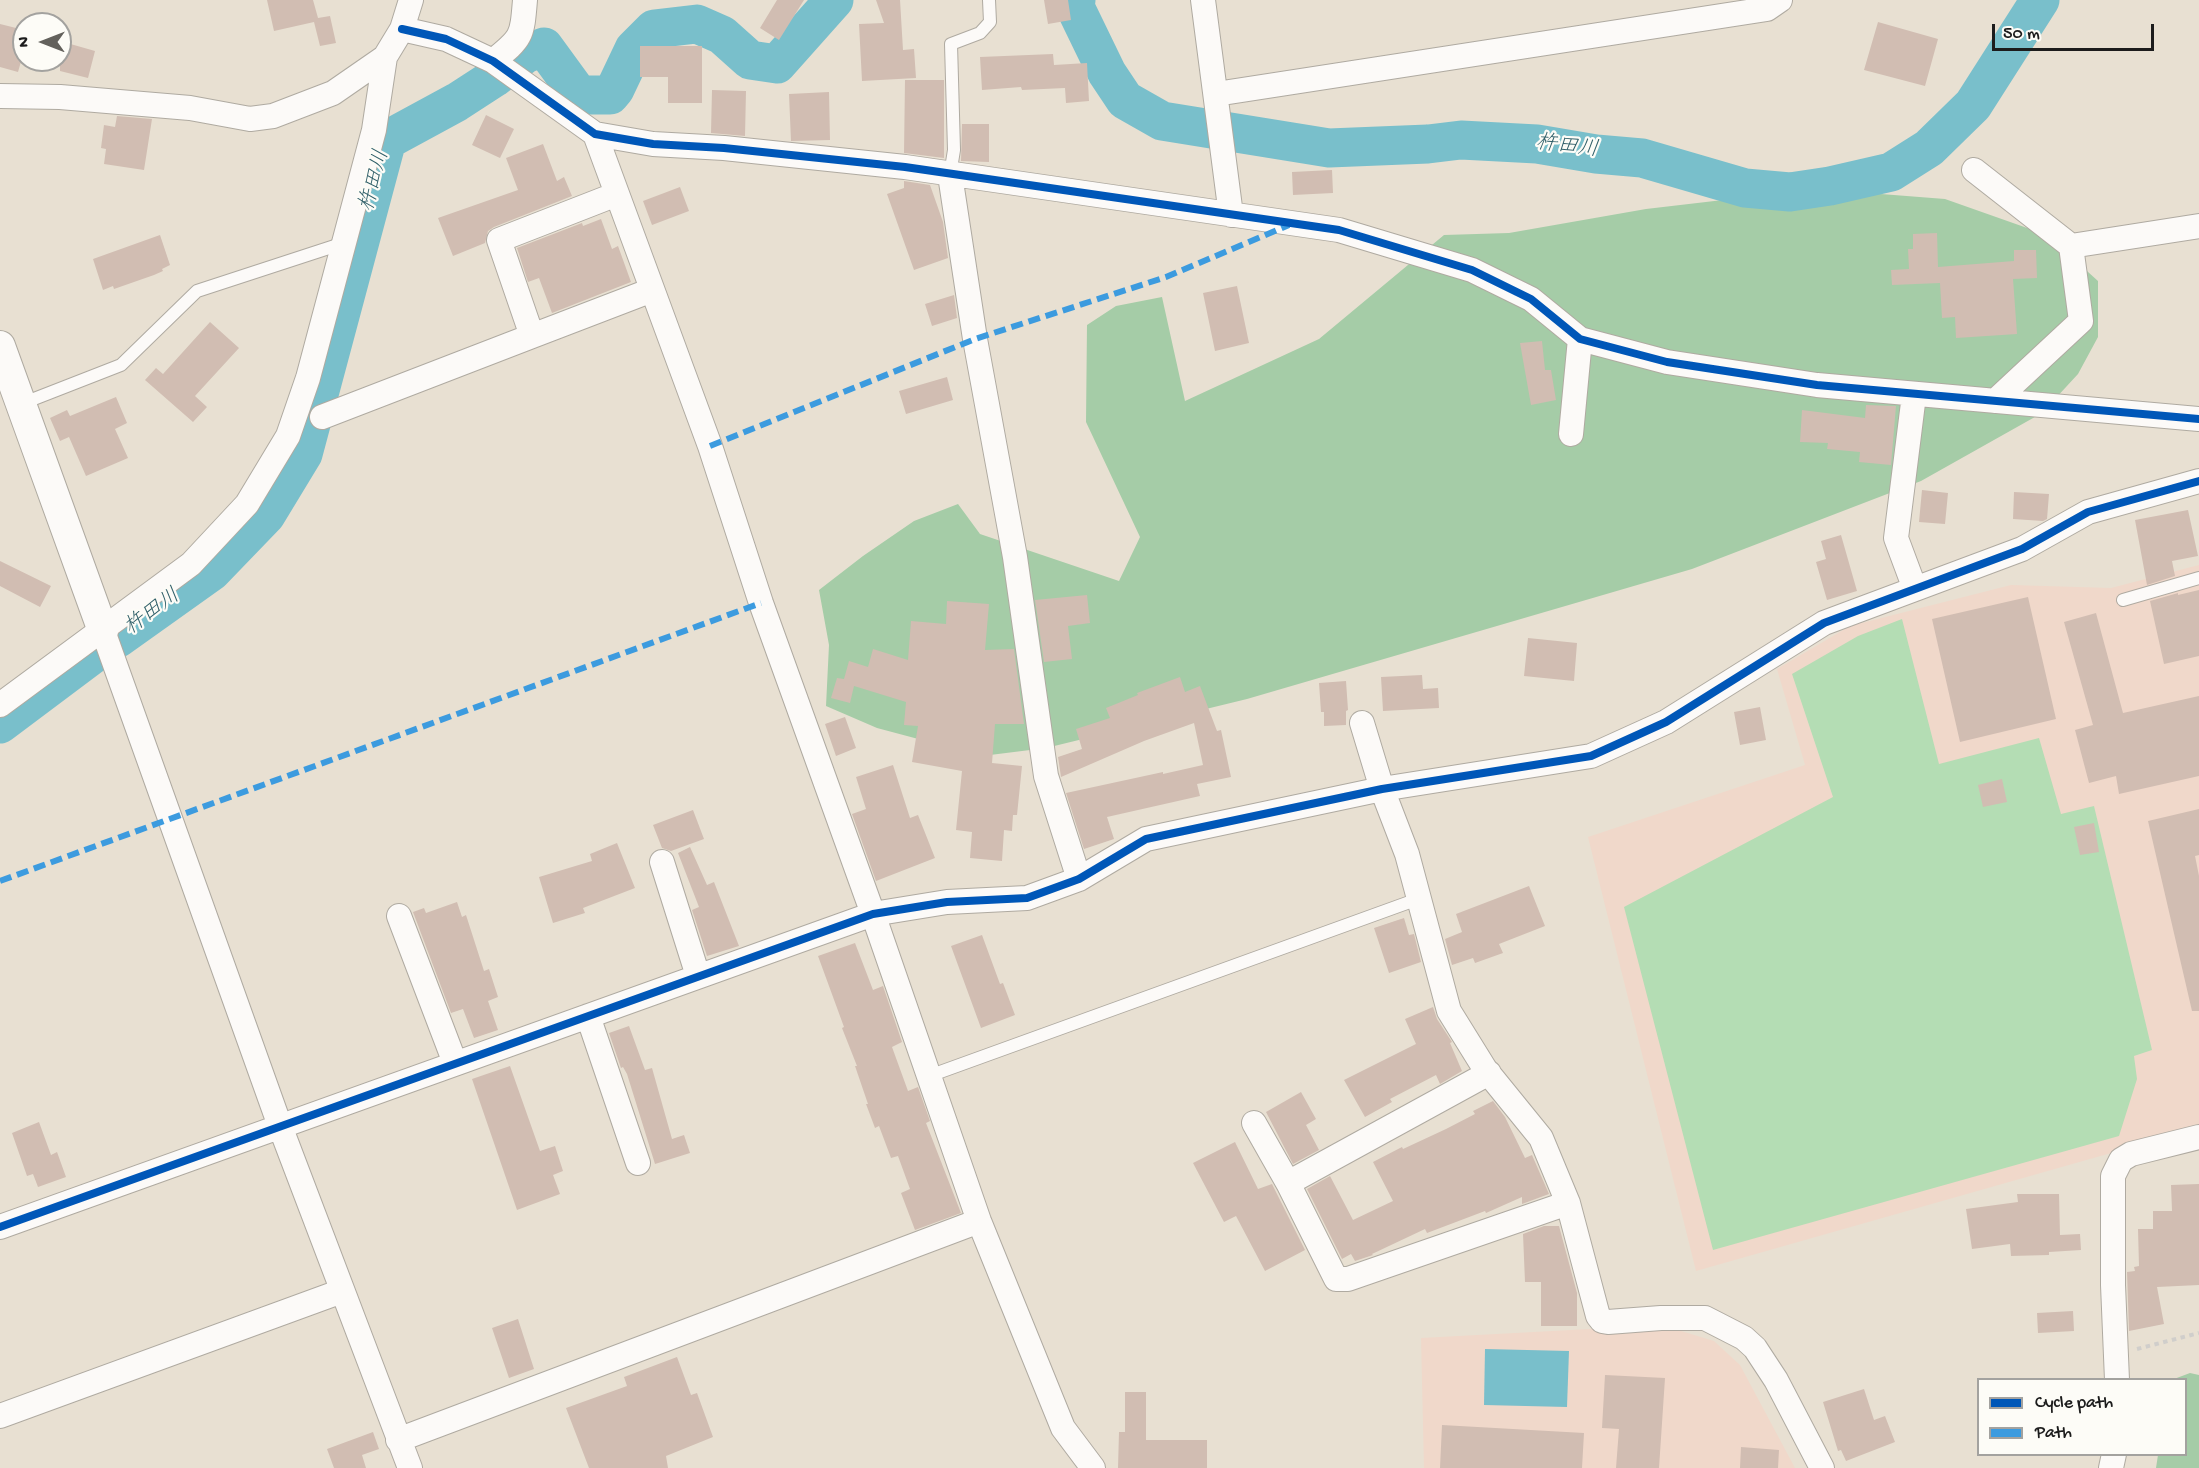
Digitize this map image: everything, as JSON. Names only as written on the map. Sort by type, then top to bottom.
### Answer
[{"type":"street","points":[[0,705],[191,564],[247,504],[288,436],[308,378],[374,130],[385,57],[402,29],[411,0]]},
{"type":"street","points":[[502,67],[518,41],[524,20],[525,0]]},
{"type":"street","points":[[1203,0],[1232,214]]},
{"type":"street","points":[[1216,94],[1771,3]]},
{"type":"street","points":[[402,29],[446,39],[502,67],[595,134],[653,144],[723,148],[905,167],[1339,230],[1472,270],[1531,299],[1580,339],[1667,362],[1817,385],[2199,419]]},
{"type":"street","points":[[0,96],[60,97],[190,108],[250,120],[273,116],[333,93],[385,57]]},
{"type":"street","points":[[595,134],[710,446],[762,603],[979,1221],[1064,1428],[1093,1468]]},
{"type":"street","points":[[1974,170],[2072,246],[2081,321],[1995,401]]},
{"type":"street","points":[[950,175],[975,339],[1016,557],[1046,776],[1079,879]]},
{"type":"street","points":[[531,336],[499,240],[618,194]]},
{"type":"street","points":[[2072,246],[2199,226]]},
{"type":"street","points":[[322,417],[652,290]]},
{"type":"street","points":[[1571,434],[1580,339]]},
{"type":"street","points":[[0,346],[11,400],[103,631],[280,1126],[410,1468]]},
{"type":"street","points":[[1914,395],[1896,538],[1915,589]]},
{"type":"street","points":[[0,1227],[873,914],[947,902],[1027,898],[1079,879],[1146,839],[1382,789],[1591,756],[1666,722],[1824,623],[2022,549],[2088,512],[2199,481]]},
{"type":"street","points":[[1362,723],[1382,789],[1407,854],[1449,1011],[1489,1074],[1541,1138],[1568,1203],[1598,1316],[1602,1321],[1705,1318],[1744,1338],[1755,1348],[1776,1380],[1822,1468]]},
{"type":"street","points":[[662,862],[698,976]]},
{"type":"street","points":[[399,916],[455,1063]]},
{"type":"street","points":[[588,1016],[638,1163]]},
{"type":"street","points":[[1288,1183],[1489,1074]]},
{"type":"street","points":[[1254,1123],[1288,1183],[1336,1279],[1348,1279],[1568,1203]]},
{"type":"street","points":[[2117,1378],[2113,1285],[2113,1176],[2121,1160],[2131,1154],[2199,1137]]},
{"type":"street","points":[[398,1440],[979,1221]]},
{"type":"street","points":[[0,1416],[342,1291]]},
{"type":"lane","points":[[950,175],[954,150],[951,44],[980,33],[990,22],[989,0]]},
{"type":"lane","points":[[11,400],[121,365],[197,291],[344,243]]},
{"type":"lane","points":[[2123,600],[2199,578]]},
{"type":"lane","points":[[929,1076],[1418,899]]},
{"type":"path","points":[[2116,1354],[2199,1333]]},
{"type":"shaded area","points":[[2199,565],[2199,1128],[1696,1271],[1588,837],[1805,765],[1777,669],[1850,626],[2011,585],[2111,588]]},
{"type":"shaded area","points":[[1590,1329],[1681,1331],[1714,1341],[1740,1365],[1795,1468],[1424,1468],[1421,1338]]},
{"type":"green space","points":[[1817,189],[1945,199],[2047,235],[2098,281],[2098,337],[2078,374],[2042,413],[1921,481],[1692,569],[1247,699],[1046,748],[982,756],[877,728],[826,706],[829,645],[819,590],[914,521],[958,504],[980,534],[1119,581],[1140,537],[1086,422],[1087,325],[1116,306],[1162,297],[1185,401],[1319,339],[1444,235],[1509,233],[1646,209]]},
{"type":"green space","points":[[1902,619],[1939,764],[2039,738],[2061,814],[2094,806],[2152,1050],[2134,1056],[2137,1079],[2119,1136],[1713,1250],[1624,907],[1833,797],[1792,674],[1858,636]]},
{"type":"green space","points":[[2190,1373],[2199,1375],[2199,1468],[2156,1468],[2158,1456],[2187,1456],[2187,1378],[2177,1378]]},
{"type":"water","points":[[1485,1349],[1569,1351],[1567,1407],[1484,1405]]},
{"type":"building","points":[[267,0],[313,0],[318,18],[330,16],[336,43],[320,46],[314,22],[274,31]]},
{"type":"building","points":[[777,0],[804,0],[779,40],[760,28]]},
{"type":"building","points":[[876,0],[900,0],[903,50],[914,49],[916,78],[862,81],[859,24],[884,23]]},
{"type":"building","points":[[1044,0],[1068,0],[1071,20],[1048,24]]},
{"type":"building","points":[[1878,22],[1938,39],[1925,86],[1864,70]]},
{"type":"building","points":[[0,24],[12,27],[12,70],[0,67]]},
{"type":"building","points":[[72,44],[95,51],[88,78],[64,72],[72,72]]},
{"type":"building","points":[[640,46],[702,46],[702,103],[668,103],[668,77],[640,77]]},
{"type":"building","points":[[1053,54],[1054,65],[1087,63],[1089,101],[1066,103],[1065,88],[1022,90],[1021,87],[982,90],[980,57]]},
{"type":"building","points":[[905,80],[944,80],[944,158],[904,153]]},
{"type":"building","points":[[712,90],[746,91],[745,136],[711,133]]},
{"type":"building","points":[[829,92],[830,140],[791,141],[789,94]]},
{"type":"building","points":[[486,115],[514,129],[500,158],[472,145]]},
{"type":"building","points":[[117,116],[152,119],[144,170],[104,164],[106,149],[101,148],[104,125],[115,127]]},
{"type":"building","points":[[962,124],[989,124],[989,162],[961,161]]},
{"type":"building","points":[[543,144],[557,181],[564,177],[572,196],[494,227],[488,231],[485,243],[453,256],[438,218],[518,190],[506,158]]},
{"type":"building","points":[[1332,170],[1333,193],[1293,195],[1292,172]]},
{"type":"building","points":[[904,181],[930,185],[943,222],[948,258],[914,270],[887,194],[904,188]]},
{"type":"building","points":[[680,187],[689,211],[652,225],[643,201]]},
{"type":"building","points":[[601,219],[612,249],[618,246],[631,282],[552,313],[539,278],[528,282],[517,248],[582,223],[583,226]]},
{"type":"building","points":[[1937,233],[1938,267],[2014,261],[2014,250],[2036,250],[2037,278],[2013,279],[2017,334],[1956,338],[1955,317],[1942,318],[1940,283],[1892,285],[1891,270],[1909,269],[1908,249],[1913,249],[1913,234]]},
{"type":"building","points":[[160,235],[170,265],[154,275],[114,289],[113,286],[103,290],[93,259]]},
{"type":"building","points":[[1237,286],[1249,343],[1215,351],[1203,293]]},
{"type":"building","points":[[954,295],[957,318],[932,326],[925,304]]},
{"type":"building","points":[[210,322],[239,348],[195,396],[207,407],[193,422],[145,380],[156,368],[163,374]]},
{"type":"building","points":[[1542,341],[1545,370],[1551,370],[1556,400],[1531,405],[1520,343]]},
{"type":"building","points":[[947,377],[953,400],[906,414],[899,391]]},
{"type":"building","points":[[116,397],[127,423],[115,429],[128,458],[86,476],[69,437],[60,441],[50,418],[67,410],[70,416]]},
{"type":"building","points":[[1866,405],[1896,406],[1891,465],[1859,462],[1860,452],[1827,449],[1828,443],[1800,442],[1802,410],[1865,418]]},
{"type":"building","points":[[1922,490],[1948,493],[1945,524],[1919,522]]},
{"type":"building","points":[[2014,492],[2049,494],[2047,519],[2043,521],[2013,519]]},
{"type":"building","points":[[2188,510],[2198,556],[2172,561],[2175,576],[2147,585],[2135,520]]},
{"type":"building","points":[[1841,535],[1857,591],[1827,600],[1816,562],[1826,559],[1821,541]]},
{"type":"building","points":[[0,561],[51,586],[40,607],[0,586]]},
{"type":"building","points":[[2199,590],[2199,656],[2164,664],[2150,601]]},
{"type":"building","points":[[1087,595],[1090,623],[1068,626],[1072,659],[1044,662],[1035,600]]},
{"type":"building","points":[[2028,597],[2056,719],[1960,742],[1932,619]]},
{"type":"building","points":[[947,601],[989,604],[985,650],[1014,649],[1024,724],[995,724],[992,763],[1022,766],[1017,815],[1013,815],[1012,831],[1004,830],[1002,861],[970,858],[972,832],[956,830],[962,771],[912,762],[918,726],[904,725],[906,702],[854,686],[850,703],[831,698],[837,678],[844,679],[849,661],[868,667],[873,649],[908,660],[911,621],[946,624]]},
{"type":"building","points":[[2096,613],[2123,713],[2199,696],[2199,776],[2119,794],[2116,776],[2089,783],[2075,730],[2093,725],[2064,622]]},
{"type":"building","points":[[1528,638],[1577,643],[1574,681],[1524,676]]},
{"type":"building","points":[[1422,675],[1423,689],[1438,688],[1439,708],[1383,711],[1381,677]]},
{"type":"building","points":[[1180,677],[1185,692],[1200,686],[1217,731],[1221,730],[1231,777],[1197,784],[1200,796],[1107,817],[1114,839],[1084,849],[1066,793],[1203,765],[1194,723],[1144,741],[1061,777],[1058,757],[1082,749],[1076,729],[1110,718],[1106,708],[1138,695],[1137,693]]},
{"type":"building","points":[[1346,681],[1348,710],[1346,711],[1346,725],[1324,726],[1319,683]]},
{"type":"building","points":[[1760,707],[1766,740],[1740,745],[1734,712]]},
{"type":"building","points":[[845,717],[856,748],[836,756],[825,724]]},
{"type":"building","points":[[893,765],[910,818],[918,815],[935,858],[876,881],[852,814],[866,809],[856,777]]},
{"type":"building","points":[[2002,779],[2007,802],[1983,807],[1978,785]]},
{"type":"building","points":[[2199,809],[2199,855],[2195,856],[2199,876],[2199,1011],[2192,1011],[2148,821]]},
{"type":"building","points":[[693,810],[704,839],[671,851],[662,848],[653,825]]},
{"type":"building","points":[[2094,823],[2099,852],[2080,855],[2074,827]]},
{"type":"building","points":[[617,843],[635,888],[583,908],[585,913],[553,923],[539,877],[592,861],[590,854]]},
{"type":"building","points":[[690,847],[707,885],[714,882],[739,946],[707,956],[692,910],[699,907],[678,853]]},
{"type":"building","points":[[1529,886],[1545,926],[1499,944],[1503,953],[1475,963],[1473,958],[1452,965],[1445,939],[1462,932],[1456,914]]},
{"type":"building","points":[[457,902],[462,917],[466,915],[484,971],[489,969],[498,997],[488,1001],[498,1030],[474,1038],[463,1009],[451,1013],[413,912],[424,908],[426,913]]},
{"type":"building","points":[[1404,918],[1409,935],[1414,934],[1421,962],[1389,973],[1374,928]]},
{"type":"building","points":[[982,935],[1000,984],[1003,983],[1015,1015],[981,1028],[951,946]]},
{"type":"building","points":[[855,943],[873,990],[883,986],[902,1042],[892,1047],[908,1091],[918,1087],[930,1121],[926,1123],[961,1213],[915,1230],[901,1193],[910,1189],[898,1156],[891,1158],[879,1126],[875,1128],[855,1066],[857,1066],[818,956]]},
{"type":"building","points":[[1433,1007],[1437,1019],[1452,1042],[1450,1043],[1462,1071],[1440,1084],[1436,1075],[1390,1099],[1392,1102],[1365,1117],[1344,1080],[1416,1044],[1405,1019]]},
{"type":"building","points":[[629,1026],[645,1070],[652,1068],[672,1139],[684,1135],[690,1153],[655,1164],[627,1074],[623,1067],[621,1068],[609,1033]]},
{"type":"building","points":[[510,1066],[540,1151],[555,1146],[563,1171],[553,1175],[560,1194],[517,1210],[472,1079]]},
{"type":"building","points":[[1301,1092],[1316,1119],[1306,1125],[1319,1150],[1293,1164],[1266,1112]]},
{"type":"building","points":[[1493,1101],[1505,1117],[1525,1158],[1532,1155],[1549,1194],[1522,1204],[1522,1197],[1486,1213],[1485,1211],[1427,1233],[1425,1229],[1373,1255],[1355,1261],[1351,1254],[1342,1259],[1307,1189],[1330,1176],[1353,1220],[1393,1201],[1373,1162],[1446,1129],[1475,1114],[1473,1111]]},
{"type":"building","points":[[39,1122],[51,1155],[57,1152],[66,1177],[38,1187],[33,1174],[27,1176],[12,1133]]},
{"type":"building","points":[[1235,1142],[1258,1189],[1272,1184],[1305,1250],[1265,1271],[1236,1216],[1224,1222],[1193,1163]]},
{"type":"building","points":[[2199,1184],[2199,1285],[2157,1287],[2164,1324],[2129,1331],[2127,1272],[2135,1271],[2134,1267],[2139,1266],[2138,1229],[2153,1229],[2153,1211],[2172,1211],[2171,1185]]},
{"type":"building","points":[[2017,1194],[2059,1194],[2060,1235],[2080,1234],[2081,1250],[2049,1252],[2049,1255],[2011,1256],[2010,1244],[1972,1249],[1966,1209],[2018,1202]]},
{"type":"building","points":[[1544,1226],[1559,1226],[1577,1293],[1577,1326],[1541,1326],[1541,1282],[1525,1282],[1523,1234]]},
{"type":"building","points":[[2073,1311],[2074,1331],[2038,1333],[2037,1313]]},
{"type":"building","points":[[518,1319],[534,1369],[509,1378],[492,1328]]},
{"type":"building","points":[[677,1357],[691,1395],[697,1393],[713,1437],[666,1456],[668,1468],[589,1468],[566,1408],[627,1386],[624,1377]]},
{"type":"building","points":[[1605,1375],[1665,1378],[1659,1468],[1616,1468],[1619,1429],[1602,1428]]},
{"type":"building","points":[[1864,1389],[1874,1420],[1885,1416],[1895,1442],[1846,1461],[1841,1450],[1838,1451],[1823,1402]]},
{"type":"building","points":[[1125,1392],[1146,1392],[1146,1440],[1207,1440],[1207,1468],[1118,1468],[1119,1432],[1125,1432]]},
{"type":"building","points":[[1442,1425],[1584,1433],[1582,1468],[1440,1468]]},
{"type":"building","points":[[373,1432],[379,1449],[362,1455],[366,1468],[334,1468],[327,1449]]},
{"type":"building","points":[[1741,1447],[1779,1450],[1778,1468],[1740,1468]]},
{"type":"waterway","name":"杵田川","points":[[118,638],[212,571],[266,515],[303,454],[387,140],[457,102],[525,54],[544,47],[579,95],[610,95],[634,49],[654,29],[697,24],[722,35],[750,60],[777,64],[834,0]]},
{"type":"waterway","name":"杵田川","points":[[1076,0],[1075,7],[1107,73],[1125,100],[1162,121],[1329,148],[1428,144],[1461,140],[1537,144],[1596,154],[1642,158],[1745,188],[1790,192],[1830,186],[1891,172],[1929,148],[1973,105],[2040,0]]},
{"type":"waterway","name":"杵田川","points":[[0,724],[96,652]]},
{"type":"marked path","points":[[710,446],[975,339],[1166,277],[1289,225]]},
{"type":"marked path","points":[[0,881],[761,603]]},
{"type":"cycle path","points":[[402,29],[446,39],[493,61],[595,134],[653,144],[724,148],[905,167],[1339,230],[1472,270],[1531,299],[1580,339],[1667,362],[1817,385],[2199,419]]},
{"type":"cycle path","points":[[0,1227],[873,914],[947,902],[1027,898],[1079,879],[1146,839],[1382,789],[1591,756],[1666,722],[1824,623],[2022,549],[2088,512],[2199,481]]}]
